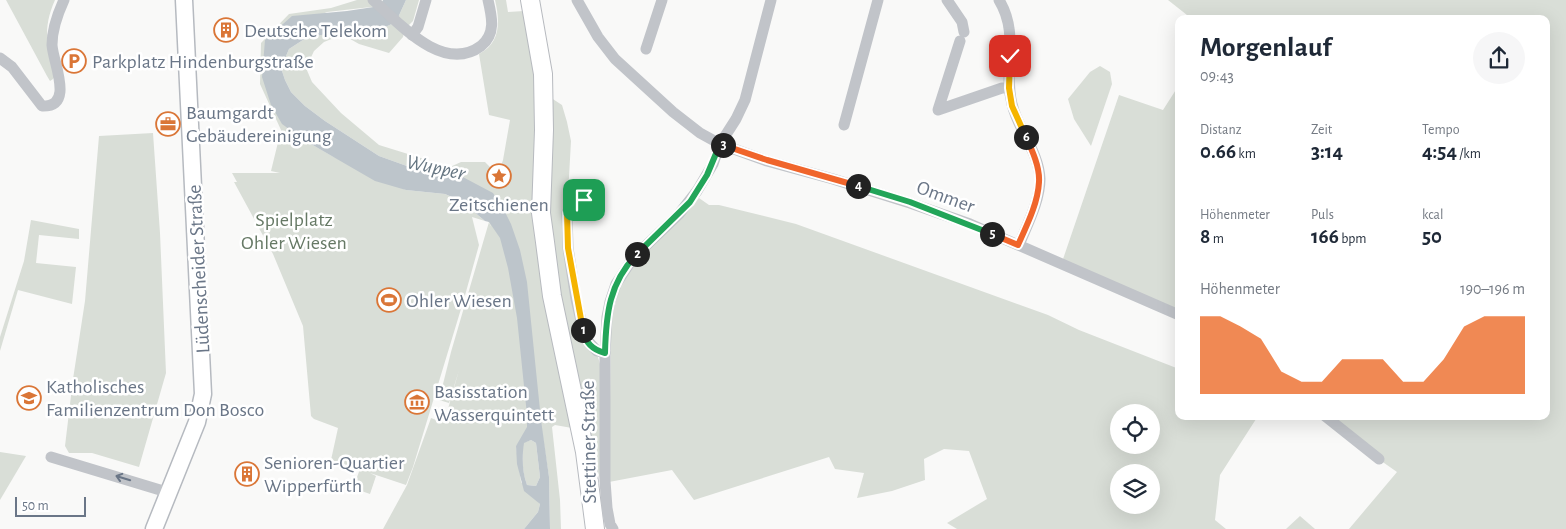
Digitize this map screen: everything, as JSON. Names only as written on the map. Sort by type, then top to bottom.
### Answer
[{"type":"main road","name":"Lüdenscheider Straße","points":[[154,529],[197,422],[203,394],[184,0]]},
{"type":"main road","points":[[531,1],[543,74],[544,130],[541,213],[552,296],[584,452],[595,529]]},
{"type":"street","points":[[0,58],[12,67],[42,106],[50,106],[57,101],[61,92],[52,47],[53,36],[64,0]]},
{"type":"street","points":[[412,35],[418,27],[426,0]]},
{"type":"street","points":[[375,2],[412,35],[433,48],[445,53],[457,54],[476,49],[486,41],[491,31],[492,16],[488,0]]},
{"type":"street","name":"Ommer","points":[[577,0],[598,37],[616,59],[673,112],[700,133],[720,144],[767,160],[910,202],[970,224],[1175,313]]},
{"type":"street","points":[[646,49],[662,0]]},
{"type":"street","name":"Stettiner Straße","points":[[613,529],[610,524],[605,481],[605,353],[608,310],[613,292],[620,276],[633,258],[690,202],[707,175],[720,144],[736,120],[744,100],[771,0]]},
{"type":"street","points":[[844,125],[878,0]]},
{"type":"street","points":[[947,0],[962,22],[962,37],[938,110],[994,91],[1009,88]]},
{"type":"street","points":[[999,0],[1011,31],[1009,88],[1012,106],[1033,152],[1040,180],[1035,203],[1018,245]]},
{"type":"street","name":"Stettiner Straße","points":[[595,190],[584,200],[574,201],[567,213],[568,248],[576,299],[585,338],[597,351],[605,353]]},
{"type":"street","points":[[1330,420],[1379,459]]},
{"type":"street","points":[[51,457],[170,493]]},
{"type":"green space","points":[[6,0],[55,0],[47,29],[48,47],[55,76],[50,81],[47,76]]},
{"type":"green space","name":"Spielplatz Ohler Wiesen","points":[[357,0],[373,0],[380,6],[327,12],[265,40],[304,140],[332,156],[406,190],[445,194],[461,201],[485,221],[472,217],[479,245],[406,485],[370,473],[376,476],[370,494],[353,488],[360,469],[331,460],[338,428],[314,419],[311,416],[303,326],[273,254],[234,182],[237,182],[232,173],[280,173],[271,171],[281,130],[260,84],[261,43],[289,14],[331,8]]},
{"type":"green space","points":[[406,0],[419,0],[413,21],[405,29],[403,37],[389,53],[359,44],[345,36],[324,42],[314,51],[306,68],[312,82],[341,113],[379,145],[450,167],[461,162],[485,162],[498,175],[503,160],[510,120],[489,115],[479,54],[495,38],[498,16],[495,0],[506,0],[508,12],[524,11],[539,90],[562,105],[567,122],[571,141],[567,213],[568,248],[594,354],[598,357],[600,364],[600,479],[593,454],[572,428],[555,425],[552,427],[560,500],[561,529],[550,529],[549,477],[542,432],[525,442],[531,440],[536,443],[540,477],[536,486],[527,485],[525,480],[522,453],[523,443],[516,446],[521,482],[540,504],[538,512],[524,529],[383,529],[407,485],[431,418],[444,423],[459,370],[449,403],[439,400],[451,352],[489,223],[459,175],[418,170],[379,156],[305,106],[291,92],[281,68],[289,49],[306,38],[337,32],[368,35],[396,22]]},
{"type":"green space","points":[[1168,0],[1566,0],[1566,529],[1349,529],[1397,472],[1367,451],[1330,420],[1550,420],[1550,15],[1187,15]]},
{"type":"green space","points":[[1100,66],[1110,72],[1112,84],[1091,146],[1074,119],[1068,99],[1090,72]]},
{"type":"green space","points":[[1175,91],[1175,313],[1061,265],[1119,95],[1163,110]]},
{"type":"green space","points":[[153,133],[160,233],[166,373],[139,467],[92,453],[69,453],[65,446],[85,301],[99,136]]},
{"type":"green space","points":[[699,198],[709,205],[719,205],[796,224],[1048,315],[1079,330],[1175,367],[1175,420],[1255,420],[1220,475],[1215,520],[1226,529],[957,529],[947,523],[987,499],[969,451],[944,449],[924,459],[925,480],[892,491],[857,498],[864,473],[835,469],[829,457],[694,500],[672,470],[609,482],[611,321],[620,286],[632,266]]},
{"type":"green space","points":[[31,220],[79,229],[79,239],[39,235],[36,263],[76,267],[72,304],[18,290],[0,351],[0,337],[24,261]]},
{"type":"green space","points":[[0,452],[26,456],[0,500]]},
{"type":"green space","points":[[1300,516],[1315,529],[1286,529]]},
{"type":"shaded area","points":[[383,0],[406,0],[396,22],[368,35],[337,32],[306,38],[289,49],[281,68],[291,92],[305,106],[379,156],[418,170],[459,175],[493,193],[504,210],[520,250],[527,282],[541,420],[549,477],[550,529],[524,529],[538,512],[540,504],[524,491],[517,464],[516,446],[527,427],[527,415],[517,318],[508,268],[500,238],[489,222],[485,221],[461,201],[445,194],[406,190],[375,181],[304,140],[282,124],[271,105],[262,77],[265,40],[292,16],[380,6]],"holes":[[[531,440],[536,443],[540,477],[536,486],[527,485],[523,459],[524,443]]]},
{"type":"place","name":"Deutsche Telekom","points":[[226,30]]},
{"type":"place","name":"Parkplatz Hindenburgstraße","points":[[74,61]]},
{"type":"place","name":"Baumgardt Gebäudereinigung","points":[[168,124]]},
{"type":"place","name":"Zeitschienen","points":[[499,176]]},
{"type":"place","name":"Ohler Wiesen","points":[[389,300]]},
{"type":"place","name":"Katholisches Familienzentrum Don Bosco","points":[[29,398]]},
{"type":"place","name":"Basisstation Wasserquintett","points":[[417,402]]},
{"type":"place","name":"Senioren-Quartier Wipperfürth","points":[[247,474]]},
{"type":"route","points":[[584,200],[574,201],[567,213],[568,248],[576,299],[585,338],[597,351],[605,353],[606,317],[620,276],[633,258],[690,202],[707,175],[720,144],[767,160],[910,202],[970,224],[1018,245],[1035,203],[1040,180],[1033,152],[1012,106],[1009,88],[1010,56]]},
{"type":"water label","name":"Wupper","points":[[436,167]]}]
